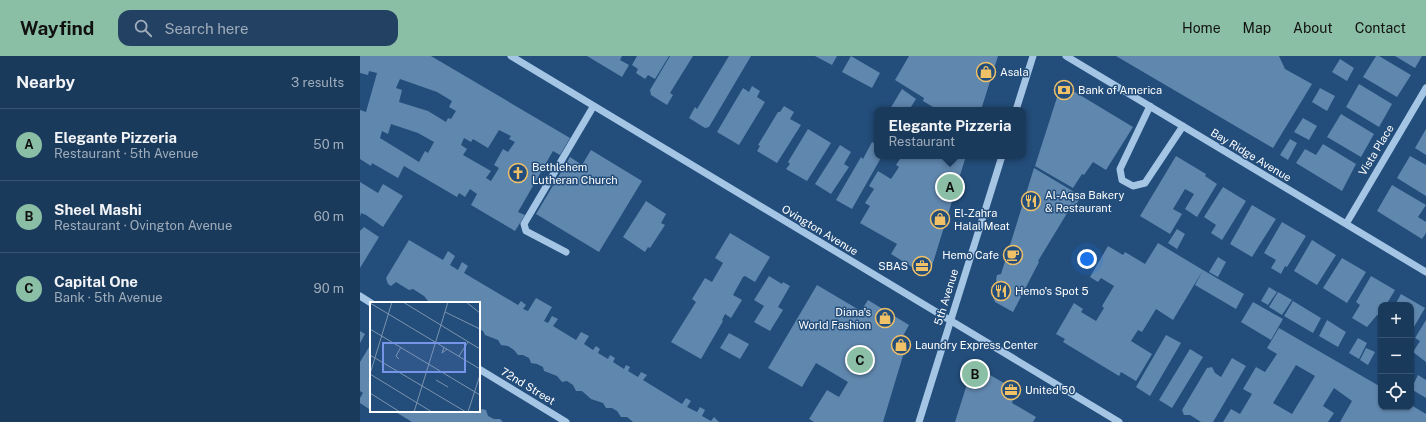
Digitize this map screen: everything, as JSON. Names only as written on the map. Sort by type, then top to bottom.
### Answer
[{"type":"street","name":"Ovington Avenue","points":[[510,56],[1119,422]]},
{"type":"street","points":[[1017,107],[1033,56]]},
{"type":"street","name":"Bay Ridge Avenue","points":[[1066,56],[1426,272]]},
{"type":"street","name":"Vista Place","points":[[1346,224],[1426,88]]},
{"type":"street","points":[[1150,106],[1120,169],[1122,180],[1133,186],[1144,183],[1183,126]]},
{"type":"street","points":[[566,252],[526,231],[524,224],[593,107]]},
{"type":"street","name":"5th Avenue","points":[[919,422],[1001,159]]},
{"type":"street","points":[[360,296],[370,302]]},
{"type":"street","name":"72nd Street","points":[[480,370],[566,422]]},
{"type":"building","points":[[360,56],[431,56],[570,138],[560,155],[553,151],[518,212],[525,215],[515,231],[471,205],[477,194],[470,189],[465,197],[459,193],[457,197],[404,166],[398,178],[372,163],[371,166],[360,159],[360,110],[366,112],[377,73],[369,71],[368,75],[360,73]],"holes":[[[400,79],[437,92],[452,101],[449,107],[456,111],[451,119],[448,118],[446,122],[428,111],[399,102],[402,90],[396,88]],[[391,124],[418,133],[434,142],[428,153],[425,151],[419,162],[380,138],[382,131],[388,134]],[[499,130],[511,136],[509,139],[515,142],[508,152],[503,149],[494,165],[499,168],[491,181],[486,178],[491,171],[463,155],[467,149],[461,145],[464,138],[471,142],[473,139],[488,148]]]},
{"type":"building","points":[[587,56],[622,56],[620,60],[629,65],[622,77]]},
{"type":"building","points":[[637,56],[669,56],[655,79],[648,75],[645,79],[636,73],[638,69],[632,65]]},
{"type":"building","points":[[670,56],[693,56],[670,93],[673,95],[667,105],[651,95],[650,90]]},
{"type":"building","points":[[729,56],[751,56],[709,127],[705,128],[689,118],[695,107],[697,109]]},
{"type":"building","points":[[815,56],[837,56],[832,65]]},
{"type":"building","points":[[851,56],[880,73],[872,88],[842,72]]},
{"type":"building","points":[[909,56],[998,56],[982,107],[933,107],[923,101],[924,98],[895,80]]},
{"type":"building","points":[[1116,56],[1279,56],[1285,69],[1312,84],[1273,148]]},
{"type":"building","points":[[1376,56],[1379,56],[1411,75],[1397,97],[1363,77]]},
{"type":"building","points":[[1395,56],[1422,56],[1415,68]]},
{"type":"building","points":[[1340,59],[1354,68],[1347,81],[1332,72]]},
{"type":"building","points":[[1359,84],[1392,104],[1379,127],[1346,107]]},
{"type":"building","points":[[752,86],[760,91],[757,97],[765,102],[739,145],[717,132],[743,88],[749,92]]},
{"type":"building","points":[[1065,86],[1133,127],[1106,170],[1093,162],[1084,175],[1082,174],[1073,188],[1035,166],[1060,88]]},
{"type":"building","points":[[1320,88],[1335,96],[1327,111],[1312,102]]},
{"type":"building","points":[[902,89],[916,99],[911,107],[891,107]]},
{"type":"building","points":[[784,106],[794,112],[790,119],[801,125],[777,163],[757,151],[760,146],[758,145],[778,112],[780,112]]},
{"type":"building","points":[[1341,114],[1374,134],[1361,157],[1327,137]]},
{"type":"building","points":[[1303,118],[1317,126],[1309,140],[1294,132]]},
{"type":"building","points":[[808,129],[831,143],[807,181],[786,169],[790,164],[788,162]]},
{"type":"building","points":[[1426,129],[1426,155],[1415,148]]},
{"type":"building","points":[[1290,139],[1297,143],[1288,160],[1280,155]]},
{"type":"building","points":[[872,142],[874,143],[874,159],[880,159],[852,209],[836,200],[861,157],[863,159]]},
{"type":"building","points":[[1323,144],[1356,164],[1342,191],[1296,163],[1305,149],[1316,155]]},
{"type":"building","points":[[840,145],[851,152],[844,164],[849,167],[831,194],[815,184]]},
{"type":"building","points":[[591,150],[642,181],[599,252],[536,214],[570,157],[582,165]]},
{"type":"building","points":[[1176,156],[1206,174],[1205,176],[1217,184],[1197,217],[1185,209],[1194,194],[1185,189],[1173,209],[1182,214],[1170,234],[1140,216]]},
{"type":"building","points":[[1410,156],[1426,165],[1426,196],[1397,178]]},
{"type":"building","points":[[900,159],[965,159],[932,266],[928,263],[922,273],[891,254],[897,244],[860,223],[870,206],[865,203],[874,189],[869,186],[878,171],[891,179],[899,167],[896,165]]},
{"type":"building","points":[[1034,168],[1081,196],[1072,212],[1069,210],[1038,261],[1039,262],[1013,312],[995,302],[993,297],[997,283],[997,275],[1001,274]]},
{"type":"building","points":[[360,182],[378,193],[383,184],[403,196],[383,227],[366,215],[361,213],[360,217]]},
{"type":"building","points":[[1392,185],[1426,205],[1418,217],[1426,222],[1426,233],[1422,239],[1377,211]]},
{"type":"building","points":[[1223,187],[1246,201],[1222,240],[1211,233],[1216,225],[1204,217]]},
{"type":"building","points":[[646,201],[666,214],[661,223],[665,225],[650,248],[648,247],[645,252],[623,237]]},
{"type":"building","points":[[1252,205],[1276,219],[1252,257],[1230,244]]},
{"type":"building","points":[[1282,222],[1306,236],[1281,274],[1271,268],[1276,260],[1264,253]]},
{"type":"building","points":[[364,227],[379,237],[360,268],[360,231]]},
{"type":"building","points":[[1177,229],[1185,234],[1177,249],[1168,243]]},
{"type":"building","points":[[730,233],[770,257],[755,282],[745,276],[743,277],[733,295],[742,300],[731,318],[725,314],[722,320],[723,321],[701,359],[671,342],[696,302],[692,299],[705,278],[712,282],[723,263],[715,258]]},
{"type":"building","points":[[409,240],[443,260],[448,251],[455,256],[450,265],[458,270],[462,262],[468,266],[464,273],[518,305],[521,301],[526,305],[523,309],[528,311],[536,298],[552,307],[544,321],[548,323],[552,316],[558,319],[553,326],[576,340],[581,332],[589,336],[584,344],[593,350],[596,346],[600,349],[598,353],[608,359],[610,355],[615,358],[613,362],[624,369],[626,365],[630,367],[628,371],[638,377],[641,372],[647,375],[643,380],[682,404],[686,398],[691,401],[687,407],[697,412],[700,407],[705,410],[702,416],[711,421],[714,417],[719,422],[633,422],[627,417],[621,417],[617,411],[612,408],[606,408],[603,403],[591,399],[582,391],[576,391],[573,385],[567,381],[562,382],[557,376],[544,371],[543,367],[531,363],[529,358],[523,355],[518,355],[508,346],[501,345],[498,340],[485,335],[483,331],[480,330],[480,302],[428,301],[424,296],[413,289],[409,290],[396,282],[391,286],[388,284],[386,278]]},
{"type":"building","points":[[1312,240],[1336,255],[1317,285],[1294,271]]},
{"type":"building","points":[[1158,243],[1203,270],[1173,320],[1156,309],[1142,332],[1138,330],[1131,341],[1152,354],[1136,381],[1121,372],[1119,376],[1063,342],[1065,339],[1056,334],[1074,303],[1083,309],[1081,312],[1096,321],[1104,308],[1102,306],[1114,286],[1101,278],[1098,282],[1090,277],[1108,246],[1123,255],[1125,252],[1145,264]]},
{"type":"building","points":[[1218,257],[1226,262],[1218,277],[1209,272]]},
{"type":"building","points":[[1342,258],[1366,272],[1347,303],[1323,288]]},
{"type":"building","points":[[1203,270],[1244,294],[1236,309],[1195,285]]},
{"type":"building","points":[[769,276],[782,284],[783,282],[790,286],[778,307],[783,310],[770,331],[754,322],[764,306],[754,300]]},
{"type":"building","points":[[1371,276],[1395,290],[1388,302],[1378,302],[1378,316],[1367,327],[1352,318],[1360,305],[1356,302]]},
{"type":"building","points":[[817,285],[861,311],[868,300],[909,325],[903,336],[908,339],[883,422],[814,422],[809,419],[827,390],[839,397],[848,382],[816,363],[802,387],[768,368]]},
{"type":"building","points":[[1269,287],[1277,292],[1268,305],[1261,301]]},
{"type":"building","points":[[1278,292],[1292,300],[1282,315],[1269,307]]},
{"type":"building","points":[[1401,294],[1425,308],[1414,327],[1414,302],[1397,302]]},
{"type":"building","points":[[1293,301],[1321,318],[1313,333],[1284,316]]},
{"type":"building","points":[[1253,302],[1283,319],[1271,340],[1241,322]]},
{"type":"building","points":[[1327,320],[1346,332],[1338,347],[1319,336]]},
{"type":"building","points":[[1426,320],[1426,362],[1414,353],[1420,341],[1415,338]]},
{"type":"building","points":[[1279,328],[1378,385],[1378,410],[1414,410],[1414,407],[1426,414],[1426,422],[1340,422],[1352,401],[1334,388],[1323,406],[1334,413],[1328,422],[1223,422],[1231,409],[1240,414],[1252,394],[1243,389],[1256,367],[1265,372],[1277,354],[1267,348]],"holes":[[[1296,365],[1315,376],[1292,414],[1273,403]]]},
{"type":"building","points":[[360,331],[365,334],[360,343]]},
{"type":"building","points":[[729,333],[749,344],[740,359],[720,348]]},
{"type":"building","points":[[1166,335],[1181,343],[1150,396],[1136,387]]},
{"type":"building","points":[[1358,338],[1367,343],[1359,359],[1349,353]]},
{"type":"building","points":[[370,346],[369,409],[360,403],[360,398],[363,393],[360,391],[360,362]]},
{"type":"building","points":[[1366,348],[1375,352],[1368,365],[1360,360]]},
{"type":"building","points":[[1190,349],[1203,357],[1172,408],[1159,400]]},
{"type":"building","points":[[1232,358],[1246,366],[1213,422],[1201,422],[1190,415],[1184,415],[1182,410],[1207,368],[1212,367],[1215,373],[1221,377]]},
{"type":"building","points":[[973,365],[1016,390],[1012,403],[1036,417],[1033,422],[955,422]]},
{"type":"building","points":[[1418,375],[1426,380],[1426,398],[1414,391],[1414,383]]},
{"type":"building","points":[[482,409],[486,410],[488,416],[494,419],[500,419],[503,422],[412,422],[396,412],[480,412]]},
{"type":"place","name":"Asala","points":[[986,72]]},
{"type":"place","name":"Bank of America","points":[[1064,90]]},
{"type":"place","name":"Bethlehem Lutheran Church","points":[[518,173]]},
{"type":"place","name":"Elegante Pizzeria","points":[[950,187]]},
{"type":"place","name":"Al-Aqsa Bakery & Restaurant","points":[[1031,201]]},
{"type":"place","name":"El-Zahra Halal Meat","points":[[940,219]]},
{"type":"place","name":"Hemo Cafe","points":[[1013,255]]},
{"type":"place","name":"SBAS","points":[[922,266]]},
{"type":"place","name":"Hemo's Spot 5","points":[[1001,291]]},
{"type":"place","name":"Diana's World Fashion","points":[[885,318]]},
{"type":"place","name":"Laundry Express Center","points":[[901,345]]},
{"type":"place","name":"Capital One","points":[[860,360]]},
{"type":"place","name":"Sheel Mashi","points":[[975,374]]},
{"type":"place","name":"United 50","points":[[1011,390]]}]
